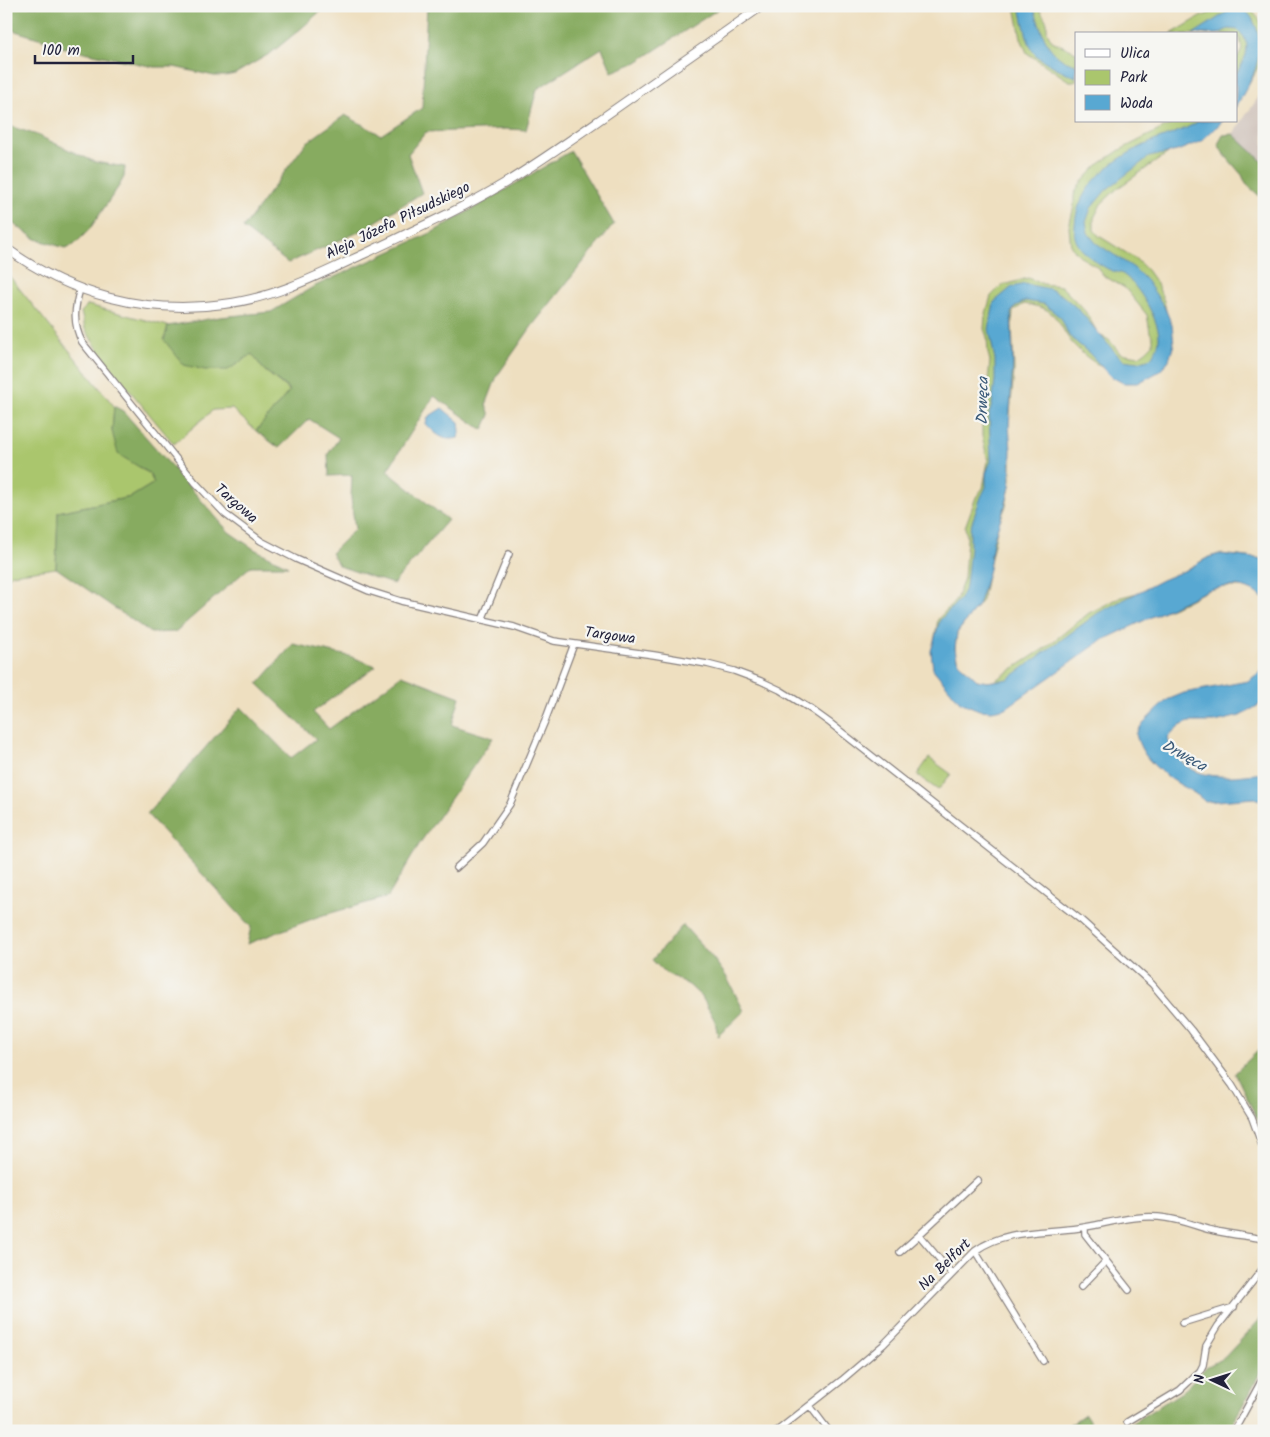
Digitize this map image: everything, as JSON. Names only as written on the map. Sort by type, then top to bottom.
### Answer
[{"type":"main road","name":"Aleja Józefa Piłsudskiego","points":[[6,248],[39,270],[80,289],[140,305],[209,306],[240,302],[286,289],[443,216],[504,183],[548,156],[762,6]]},
{"type":"street","name":"Targowa","points":[[80,289],[74,313],[82,342],[195,482],[225,514],[242,528],[278,551],[369,591],[401,601],[514,627],[554,641],[706,664],[734,671],[761,681],[795,699],[812,710],[1050,896],[1118,952],[1152,984],[1213,1059],[1246,1107],[1264,1151]]},
{"type":"street","points":[[482,620],[509,554]]},
{"type":"street","points":[[456,868],[483,843],[510,804],[545,721],[574,644]]},
{"type":"street","points":[[900,1252],[978,1180]]},
{"type":"street","name":"Na Belfort","points":[[777,1431],[883,1345],[975,1251],[989,1242],[1008,1236],[1152,1217],[1166,1218],[1228,1234],[1264,1239]]},
{"type":"street","points":[[1085,1227],[1085,1234],[1129,1290]]},
{"type":"street","points":[[919,1235],[952,1274]]},
{"type":"street","points":[[975,1251],[1043,1361]]},
{"type":"street","points":[[1080,1287],[1106,1261]]},
{"type":"street","points":[[1127,1422],[1180,1390],[1200,1371],[1204,1364],[1206,1346],[1218,1326],[1264,1267]]},
{"type":"street","points":[[1182,1323],[1234,1307]]},
{"type":"street","points":[[1234,1431],[1264,1376]]},
{"type":"street","points":[[810,1406],[828,1431]]},
{"type":"shaded area","points":[[1264,89],[1264,163],[1233,134]]},
{"type":"green space","points":[[6,6],[326,6],[271,53],[235,74],[214,76],[174,67],[154,67],[61,47],[52,42],[6,27]]},
{"type":"green space","points":[[427,6],[723,6],[637,62],[612,72],[602,48],[537,89],[526,130],[426,132],[408,154],[422,193],[361,231],[288,263],[243,228],[306,143],[345,115],[381,135],[422,108]]},
{"type":"green space","points":[[1015,6],[1038,6],[1047,22],[1047,32],[1052,41],[1075,52],[1075,81],[1069,81],[1027,53],[1021,38]]},
{"type":"green space","points":[[1229,6],[1243,6],[1251,10],[1259,19],[1264,31],[1264,54],[1238,102],[1238,56],[1242,49],[1238,32],[1174,32],[1200,17]]},
{"type":"green space","points":[[1175,122],[1219,122],[1184,142],[1118,188],[1101,204],[1094,218],[1094,230],[1099,236],[1136,259],[1157,284],[1164,301],[1172,339],[1165,362],[1126,379],[1086,357],[1071,341],[1049,311],[1041,307],[1024,304],[1013,311],[1014,371],[1008,435],[1011,481],[1006,506],[998,525],[982,600],[957,633],[955,648],[957,659],[977,680],[994,681],[1045,648],[1089,613],[1121,597],[1137,593],[1209,557],[1220,554],[1264,559],[1264,599],[1254,590],[1246,587],[1223,587],[1208,590],[1181,604],[1108,634],[994,705],[934,642],[938,619],[956,600],[964,578],[967,538],[965,527],[976,497],[983,488],[988,461],[982,436],[984,398],[987,392],[990,361],[984,329],[985,317],[991,296],[1001,286],[1028,278],[1043,284],[1061,286],[1085,311],[1099,335],[1109,340],[1120,353],[1139,356],[1153,344],[1147,315],[1125,288],[1104,276],[1096,266],[1082,258],[1071,247],[1069,227],[1074,206],[1074,195],[1079,185],[1099,164],[1120,150]]},
{"type":"green space","points":[[6,125],[37,135],[95,162],[125,167],[124,177],[119,186],[89,230],[74,245],[65,248],[36,239],[6,219]]},
{"type":"green space","points":[[1233,134],[1264,163],[1264,200],[1246,184],[1242,175],[1223,153],[1218,144],[1223,135]]},
{"type":"green space","points":[[571,151],[614,224],[532,326],[497,376],[486,405],[490,415],[483,430],[434,396],[387,471],[448,520],[393,584],[339,566],[331,553],[355,529],[351,498],[352,475],[329,476],[328,454],[339,438],[309,419],[279,448],[256,431],[290,390],[264,370],[252,354],[228,370],[205,370],[184,365],[164,340],[168,326],[220,317],[271,312],[313,287],[433,232]]},
{"type":"green space","points":[[6,272],[114,406],[112,431],[141,469],[149,473],[154,483],[131,497],[58,512],[56,568],[12,574],[6,580],[6,457],[12,453],[6,448]]},
{"type":"green space","points":[[88,305],[168,326],[164,340],[252,353],[264,370],[290,391],[256,431],[232,409],[213,410],[174,444],[106,362],[85,329],[81,312]]},
{"type":"green space","points":[[114,406],[123,411],[229,532],[254,549],[288,566],[251,566],[175,632],[151,633],[56,568],[58,512],[131,497],[154,483],[149,473],[118,454],[112,431]]},
{"type":"green space","points":[[293,644],[349,656],[376,666],[313,712],[329,729],[402,675],[460,697],[452,725],[493,738],[420,843],[388,897],[320,916],[247,944],[251,927],[147,814],[241,707],[291,758],[316,739],[258,684]]},
{"type":"green space","points":[[929,758],[951,774],[938,790],[917,775]]},
{"type":"green space","points":[[683,925],[713,958],[726,976],[744,1011],[718,1036],[715,1021],[702,997],[689,985],[664,972],[652,960]]},
{"type":"green space","points":[[1264,1045],[1264,1133],[1235,1073]]},
{"type":"green space","points":[[1264,1315],[1264,1364],[1228,1431],[1119,1431],[1182,1392],[1206,1367],[1225,1357]]},
{"type":"green space","points":[[1085,1414],[1096,1431],[1060,1431]]},
{"type":"water","points":[[1020,6],[1033,6],[1047,43],[1058,56],[1066,62],[1075,65],[1075,77],[1049,64],[1035,54],[1024,24]]},
{"type":"water","points":[[1242,9],[1249,15],[1259,37],[1258,58],[1255,68],[1238,104],[1238,71],[1246,55],[1247,45],[1244,37],[1238,30],[1196,32],[1230,10]]},
{"type":"water","points":[[1197,122],[1222,122],[1200,142],[1177,151],[1149,157],[1106,190],[1091,208],[1086,222],[1088,233],[1096,243],[1134,268],[1146,280],[1164,306],[1172,325],[1174,344],[1169,360],[1160,371],[1138,383],[1123,383],[1110,376],[1089,353],[1069,336],[1061,318],[1044,304],[1026,301],[1016,306],[1011,313],[1013,361],[1009,426],[1011,450],[1010,487],[993,541],[989,569],[978,605],[957,633],[955,648],[957,659],[961,665],[977,680],[987,682],[1008,679],[1098,613],[1209,557],[1220,554],[1264,559],[1264,599],[1251,590],[1244,588],[1231,586],[1208,590],[1101,641],[1006,708],[992,711],[979,710],[960,702],[933,669],[931,651],[940,620],[960,599],[966,586],[970,528],[986,487],[986,473],[991,461],[989,414],[995,380],[995,360],[989,329],[994,302],[1012,287],[1025,284],[1050,289],[1063,296],[1079,310],[1123,360],[1138,362],[1151,358],[1158,346],[1159,337],[1152,313],[1130,280],[1123,274],[1110,270],[1100,264],[1080,247],[1075,237],[1077,211],[1082,198],[1090,186],[1110,166],[1134,150]]},
{"type":"water","points":[[442,408],[459,422],[460,431],[458,438],[444,438],[426,424],[428,417]]},
{"type":"water","points":[[1264,669],[1264,702],[1240,716],[1215,722],[1189,722],[1180,726],[1168,737],[1172,751],[1176,756],[1196,771],[1218,776],[1264,773],[1264,801],[1254,798],[1205,802],[1162,773],[1146,756],[1136,734],[1143,723],[1167,700],[1184,693],[1248,681]]},
{"type":"water label","name":"Drwęca","points":[[983,401]]},
{"type":"water label","name":"Drwęca","points":[[1184,756]]}]
